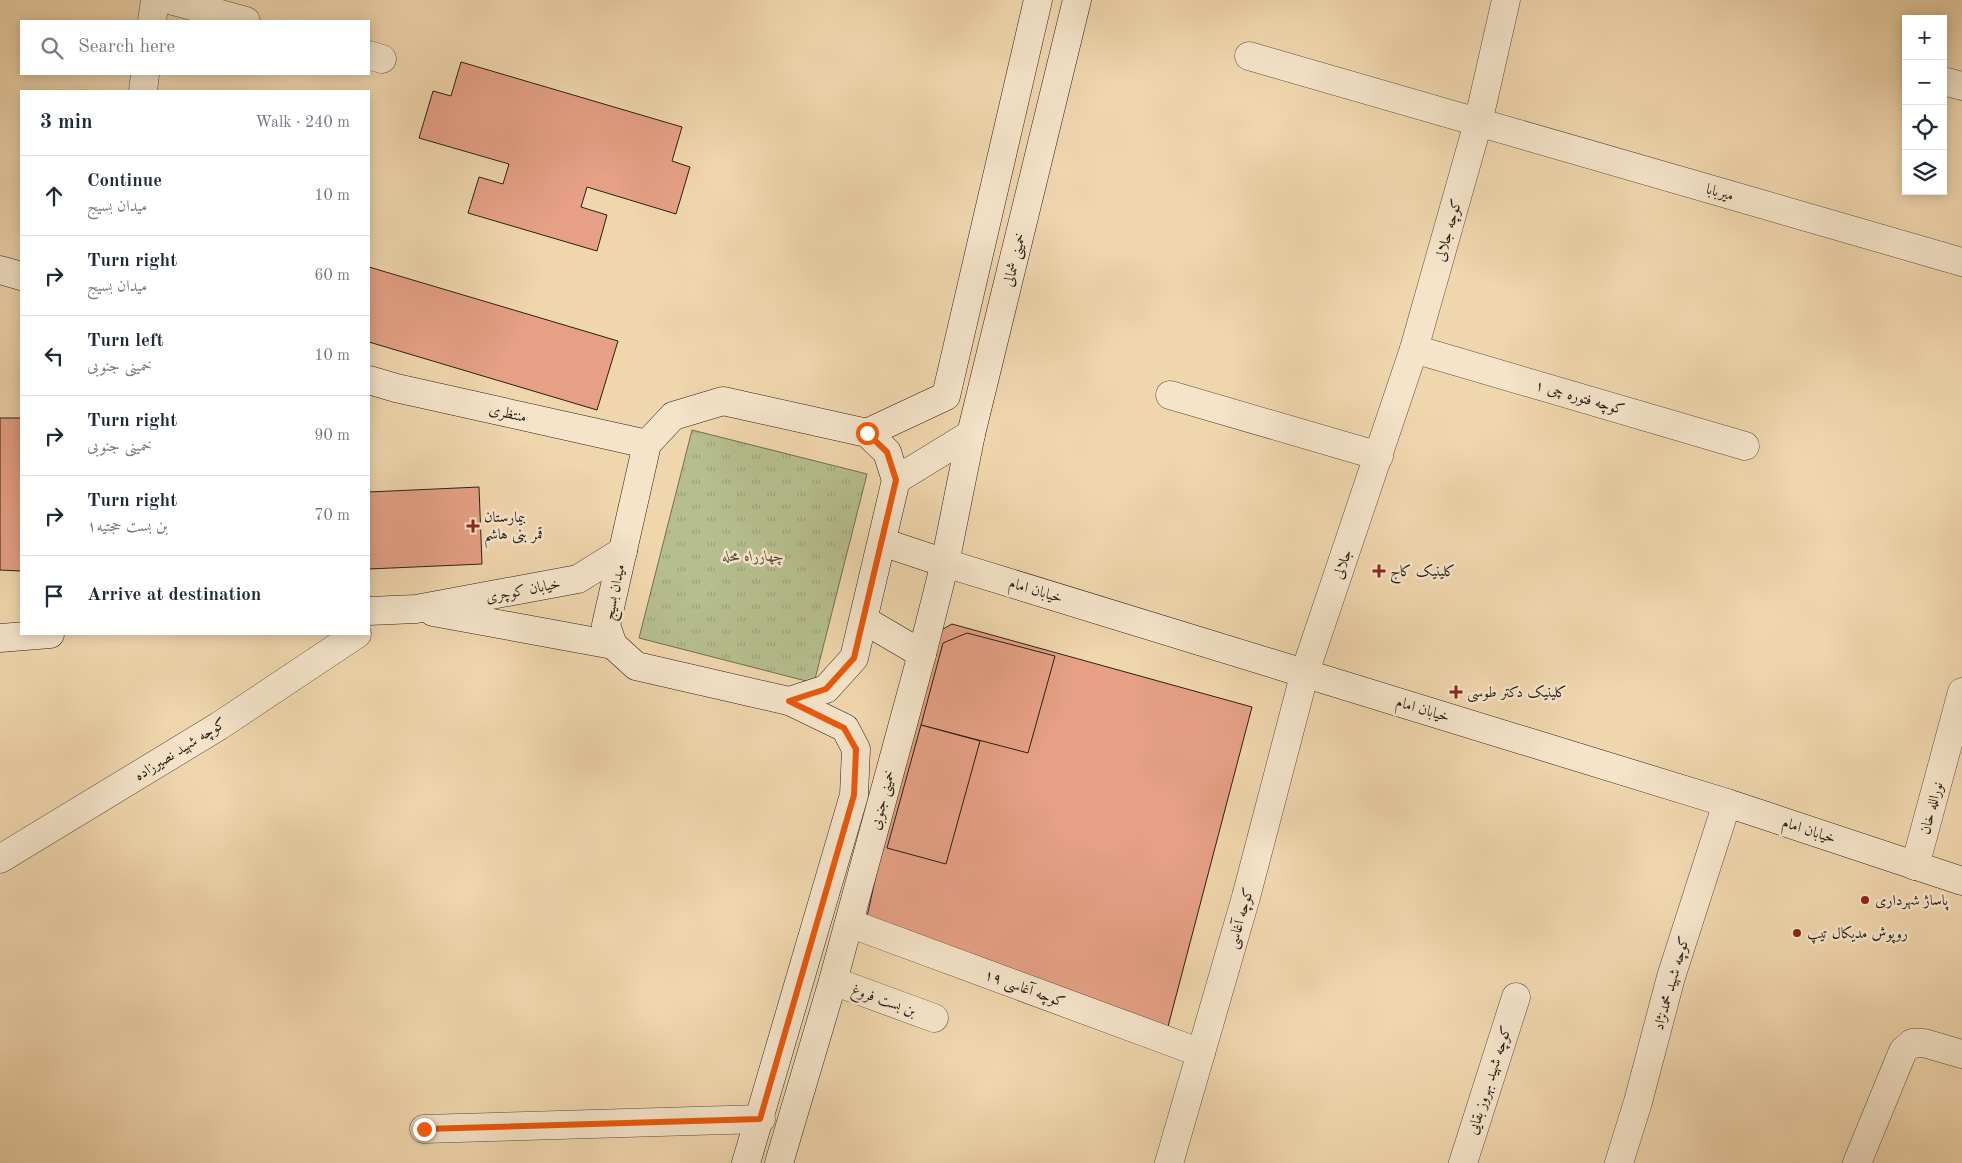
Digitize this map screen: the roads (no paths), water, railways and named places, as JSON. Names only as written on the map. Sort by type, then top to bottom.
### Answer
[{"type":"street","points":[[152,20],[155,0]]},
{"type":"street","points":[[170,0],[242,20]]},
{"type":"street","points":[[867,433],[946,396],[1038,0]]},
{"type":"street","name":"خمینی شمالی","points":[[971,434],[1077,0]]},
{"type":"street","name":"کوچه جلالی","points":[[1378,456],[1414,349],[1478,123],[1506,0]]},
{"type":"street","name":"میربابا","points":[[1250,56],[1962,262]]},
{"type":"street","points":[[142,90],[145,75]]},
{"type":"street","points":[[0,270],[20,276]]},
{"type":"street","name":"کوچه فتوره چی ۱","points":[[1414,349],[1745,446]]},
{"type":"street","name":"منتظری","points":[[370,380],[647,444]]},
{"type":"street","points":[[1170,395],[1378,456]]},
{"type":"street","points":[[613,646],[636,666],[789,701],[826,689],[854,658],[896,480],[887,452],[867,433],[723,401],[673,416],[647,444]]},
{"type":"street","points":[[896,480],[971,434]]},
{"type":"street","name":"خمینی جنوبی","points":[[779,1163],[833,981],[922,654],[945,563],[971,434]]},
{"type":"street","name":"میدان بسیج","points":[[613,646],[606,625],[647,444]]},
{"type":"street","name":"جلالی","points":[[1305,672],[1378,456]]},
{"type":"street","name":"خیابان امام","points":[[882,542],[1728,803],[1962,881]]},
{"type":"street","name":"خیابان کوچری","points":[[392,610],[578,579],[623,552]]},
{"type":"street","points":[[370,625],[392,610]]},
{"type":"street","name":"خیابان کوچری","points":[[392,610],[613,646]]},
{"type":"street","points":[[864,620],[922,654]]},
{"type":"street","points":[[0,638],[38,635]]},
{"type":"street","name":"کوچه شهید نصیرزاده","points":[[0,859],[219,726],[356,635]]},
{"type":"street","name":"کوچه آغاسی","points":[[1169,1163],[1281,767],[1305,672]]},
{"type":"street","name":"نورالله خان","points":[[1915,866],[1962,692]]},
{"type":"street","name":"خمینی جنوبی","points":[[746,1163],[854,795],[856,749],[844,728],[789,701]]},
{"type":"street","name":"کوچه شهید محمدنژاد","points":[[1619,1163],[1638,1102],[1672,977],[1728,803]]},
{"type":"street","name":"کوچه آغاسی ۱۹","points":[[849,923],[1201,1053]]},
{"type":"street","name":"بن بست فروغ","points":[[833,981],[934,1018]]},
{"type":"street","name":"کوچه شهید بهروز بقایی","points":[[1463,1163],[1516,997]]},
{"type":"street","points":[[1857,1163],[1903,1051],[1912,1043],[1924,1043],[1962,1054]]},
{"type":"street","points":[[424,1129],[760,1119]]},
{"type":"place","name":"بیمارستان قمر بنی هاشم","points":[[473,526]]},
{"type":"place","name":"کلینیک کاج","points":[[1379,571]]},
{"type":"place","name":"کلینیک دکتر طوسی","points":[[1456,692]]},
{"type":"place","name":"پاساژ شهرداری","points":[[1865,900]]},
{"type":"place","name":"روپوش مدیکال تیپ","points":[[1797,933]]},
{"type":"park label","name":"چهارراه محله","points":[[753,556]]}]
